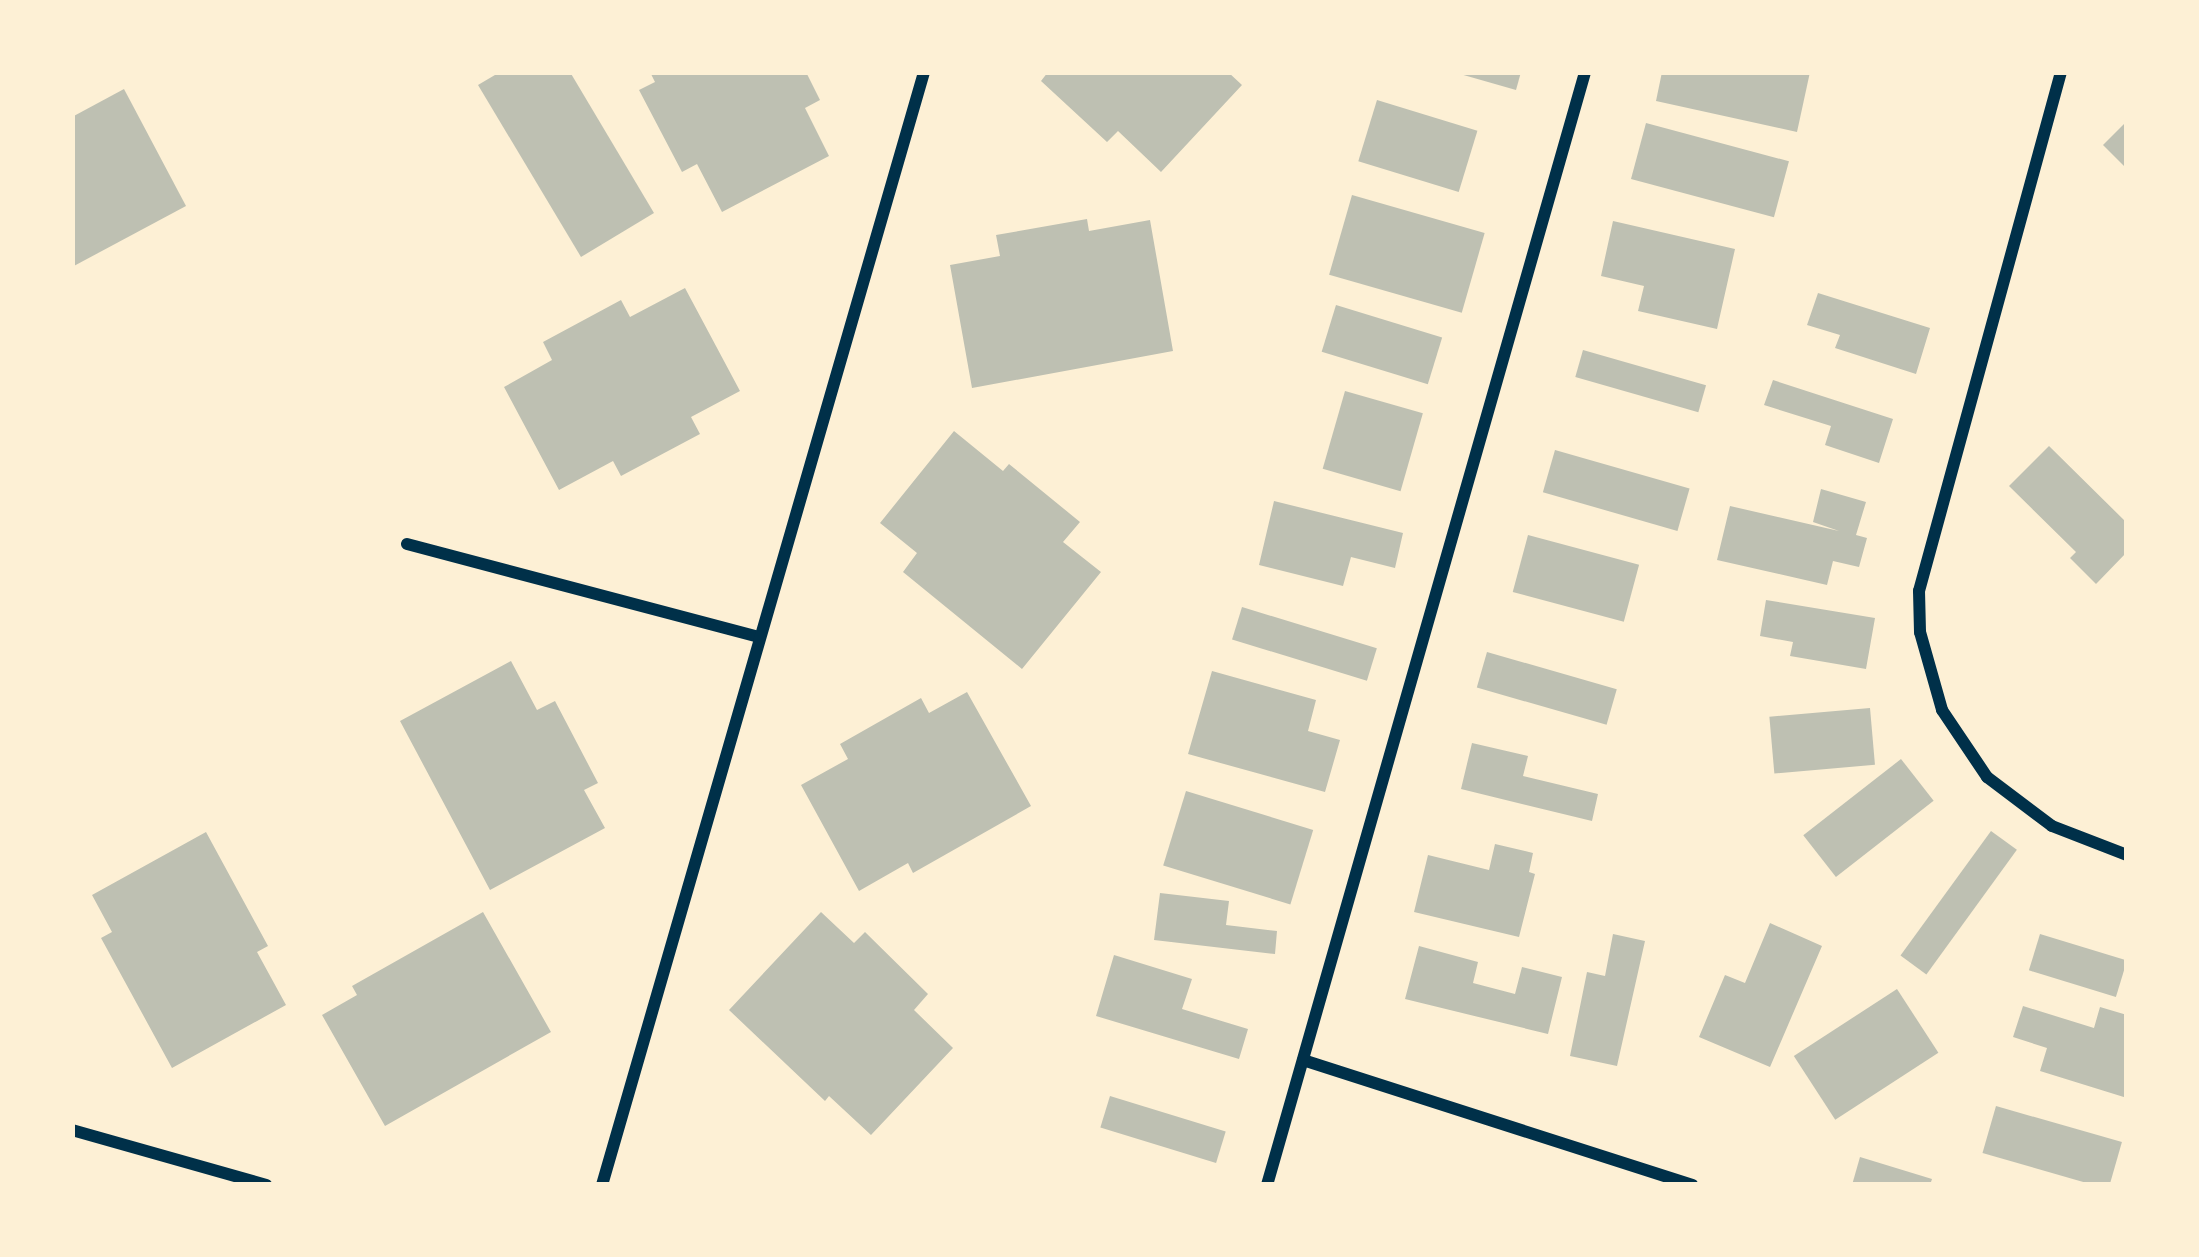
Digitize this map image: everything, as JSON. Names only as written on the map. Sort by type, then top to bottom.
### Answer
[{"type":"street","points":[[602,1185],[924,72]]},
{"type":"street","points":[[1268,1185],[1585,72]]},
{"type":"street","points":[[2061,72],[1919,591],[1920,632],[1942,710],[1987,777],[2051,826],[2127,855]]},
{"type":"street","points":[[406,544],[760,637]]},
{"type":"street","points":[[1303,1060],[1692,1185]]},
{"type":"street","points":[[72,1130],[266,1185]]},
{"type":"building","points":[[500,72],[570,72],[654,213],[581,257],[478,85]]},
{"type":"building","points":[[650,72],[806,72],[820,100],[805,108],[829,156],[722,212],[697,164],[682,172],[639,90],[655,82]]},
{"type":"building","points":[[1048,72],[1228,72],[1242,85],[1161,172],[1118,131],[1107,142],[1041,81]]},
{"type":"building","points":[[1453,72],[1521,72],[1516,90]]},
{"type":"building","points":[[1662,72],[1810,72],[1797,132],[1656,101]]},
{"type":"building","points":[[124,89],[186,206],[72,267],[72,117]]},
{"type":"building","points":[[1377,100],[1477,131],[1459,192],[1358,161]]},
{"type":"building","points":[[2127,121],[2127,169],[2103,145]]},
{"type":"building","points":[[1646,123],[1789,161],[1774,217],[1631,179]]},
{"type":"building","points":[[1352,195],[1485,233],[1462,313],[1329,275]]},
{"type":"building","points":[[1087,219],[1089,231],[1150,220],[1173,351],[972,388],[950,265],[1000,256],[996,235]]},
{"type":"building","points":[[1613,221],[1735,249],[1717,329],[1638,311],[1644,286],[1601,276]]},
{"type":"building","points":[[685,288],[740,391],[691,417],[700,434],[621,476],[613,461],[559,490],[504,387],[552,360],[543,342],[621,300],[630,317]]},
{"type":"building","points":[[1818,293],[1930,328],[1916,374],[1835,348],[1840,335],[1807,325]]},
{"type":"building","points":[[1336,305],[1442,337],[1428,384],[1322,352]]},
{"type":"building","points":[[1583,350],[1706,385],[1698,412],[1575,377]]},
{"type":"building","points":[[1773,380],[1893,419],[1879,463],[1825,445],[1831,426],[1764,405]]},
{"type":"building","points":[[1345,391],[1423,413],[1401,491],[1323,469]]},
{"type":"building","points":[[954,431],[1003,471],[1009,464],[1080,522],[1063,542],[1101,572],[1022,669],[903,572],[917,553],[880,523]]},
{"type":"building","points":[[2049,446],[2127,523],[2127,552],[2096,584],[2070,558],[2076,552],[2009,486]]},
{"type":"building","points":[[1555,450],[1690,489],[1677,531],[1543,492]]},
{"type":"building","points":[[1821,489],[1866,502],[1856,535],[1867,538],[1859,567],[1833,561],[1827,585],[1717,560],[1730,506],[1839,531],[1813,522]]},
{"type":"building","points":[[1274,501],[1403,533],[1395,568],[1351,557],[1343,586],[1259,565]]},
{"type":"building","points":[[1528,535],[1639,565],[1624,622],[1513,592]]},
{"type":"building","points":[[1766,600],[1875,618],[1866,669],[1790,656],[1793,642],[1760,636]]},
{"type":"building","points":[[1242,607],[1377,648],[1367,681],[1232,640]]},
{"type":"building","points":[[1487,652],[1617,689],[1607,725],[1477,688]]},
{"type":"building","points":[[511,661],[537,710],[555,701],[598,783],[584,790],[605,828],[490,890],[400,721]]},
{"type":"building","points":[[1212,671],[1316,700],[1308,731],[1340,740],[1325,792],[1188,754]]},
{"type":"building","points":[[967,692],[1031,806],[913,873],[908,863],[859,891],[801,785],[848,759],[840,744],[921,698],[929,713]]},
{"type":"building","points":[[1870,708],[1875,765],[1774,774],[1769,717]]},
{"type":"building","points":[[1472,743],[1528,756],[1523,776],[1598,794],[1592,821],[1461,789]]},
{"type":"building","points":[[1901,759],[1934,801],[1836,877],[1803,835]]},
{"type":"building","points":[[1186,791],[1313,830],[1290,904],[1163,866]]},
{"type":"building","points":[[1991,831],[2017,850],[1926,974],[1900,956]]},
{"type":"building","points":[[206,832],[268,946],[257,952],[286,1005],[172,1068],[101,938],[112,932],[92,895]]},
{"type":"building","points":[[1495,844],[1533,853],[1529,872],[1535,874],[1519,937],[1414,912],[1428,855],[1489,870]]},
{"type":"building","points":[[1160,893],[1229,901],[1226,925],[1277,931],[1275,954],[1154,940]]},
{"type":"building","points":[[483,912],[551,1032],[385,1126],[322,1015],[357,995],[352,986]]},
{"type":"building","points":[[821,912],[854,943],[865,932],[928,994],[914,1010],[953,1048],[871,1135],[829,1096],[825,1101],[729,1010]]},
{"type":"building","points":[[1770,923],[1822,946],[1770,1067],[1699,1037],[1725,975],[1745,983]]},
{"type":"building","points":[[1613,934],[1645,941],[1617,1066],[1570,1056],[1587,972],[1605,976]]},
{"type":"building","points":[[2040,934],[2127,961],[2116,997],[2029,970]]},
{"type":"building","points":[[1419,946],[1478,962],[1473,983],[1515,994],[1522,967],[1562,977],[1548,1034],[1405,999]]},
{"type":"building","points":[[1114,955],[1192,979],[1182,1009],[1248,1029],[1239,1059],[1096,1016]]},
{"type":"building","points":[[1897,989],[1938,1053],[1835,1120],[1794,1056]]},
{"type":"building","points":[[2023,1006],[2094,1028],[2100,1007],[2127,1015],[2127,1098],[2040,1071],[2047,1048],[2013,1037]]},
{"type":"building","points":[[1110,1096],[1226,1131],[1216,1163],[1100,1128]]},
{"type":"building","points":[[1996,1106],[2122,1142],[2110,1185],[2094,1185],[1982,1153]]},
{"type":"building","points":[[1860,1157],[1932,1179],[1930,1185],[1852,1185]]}]
